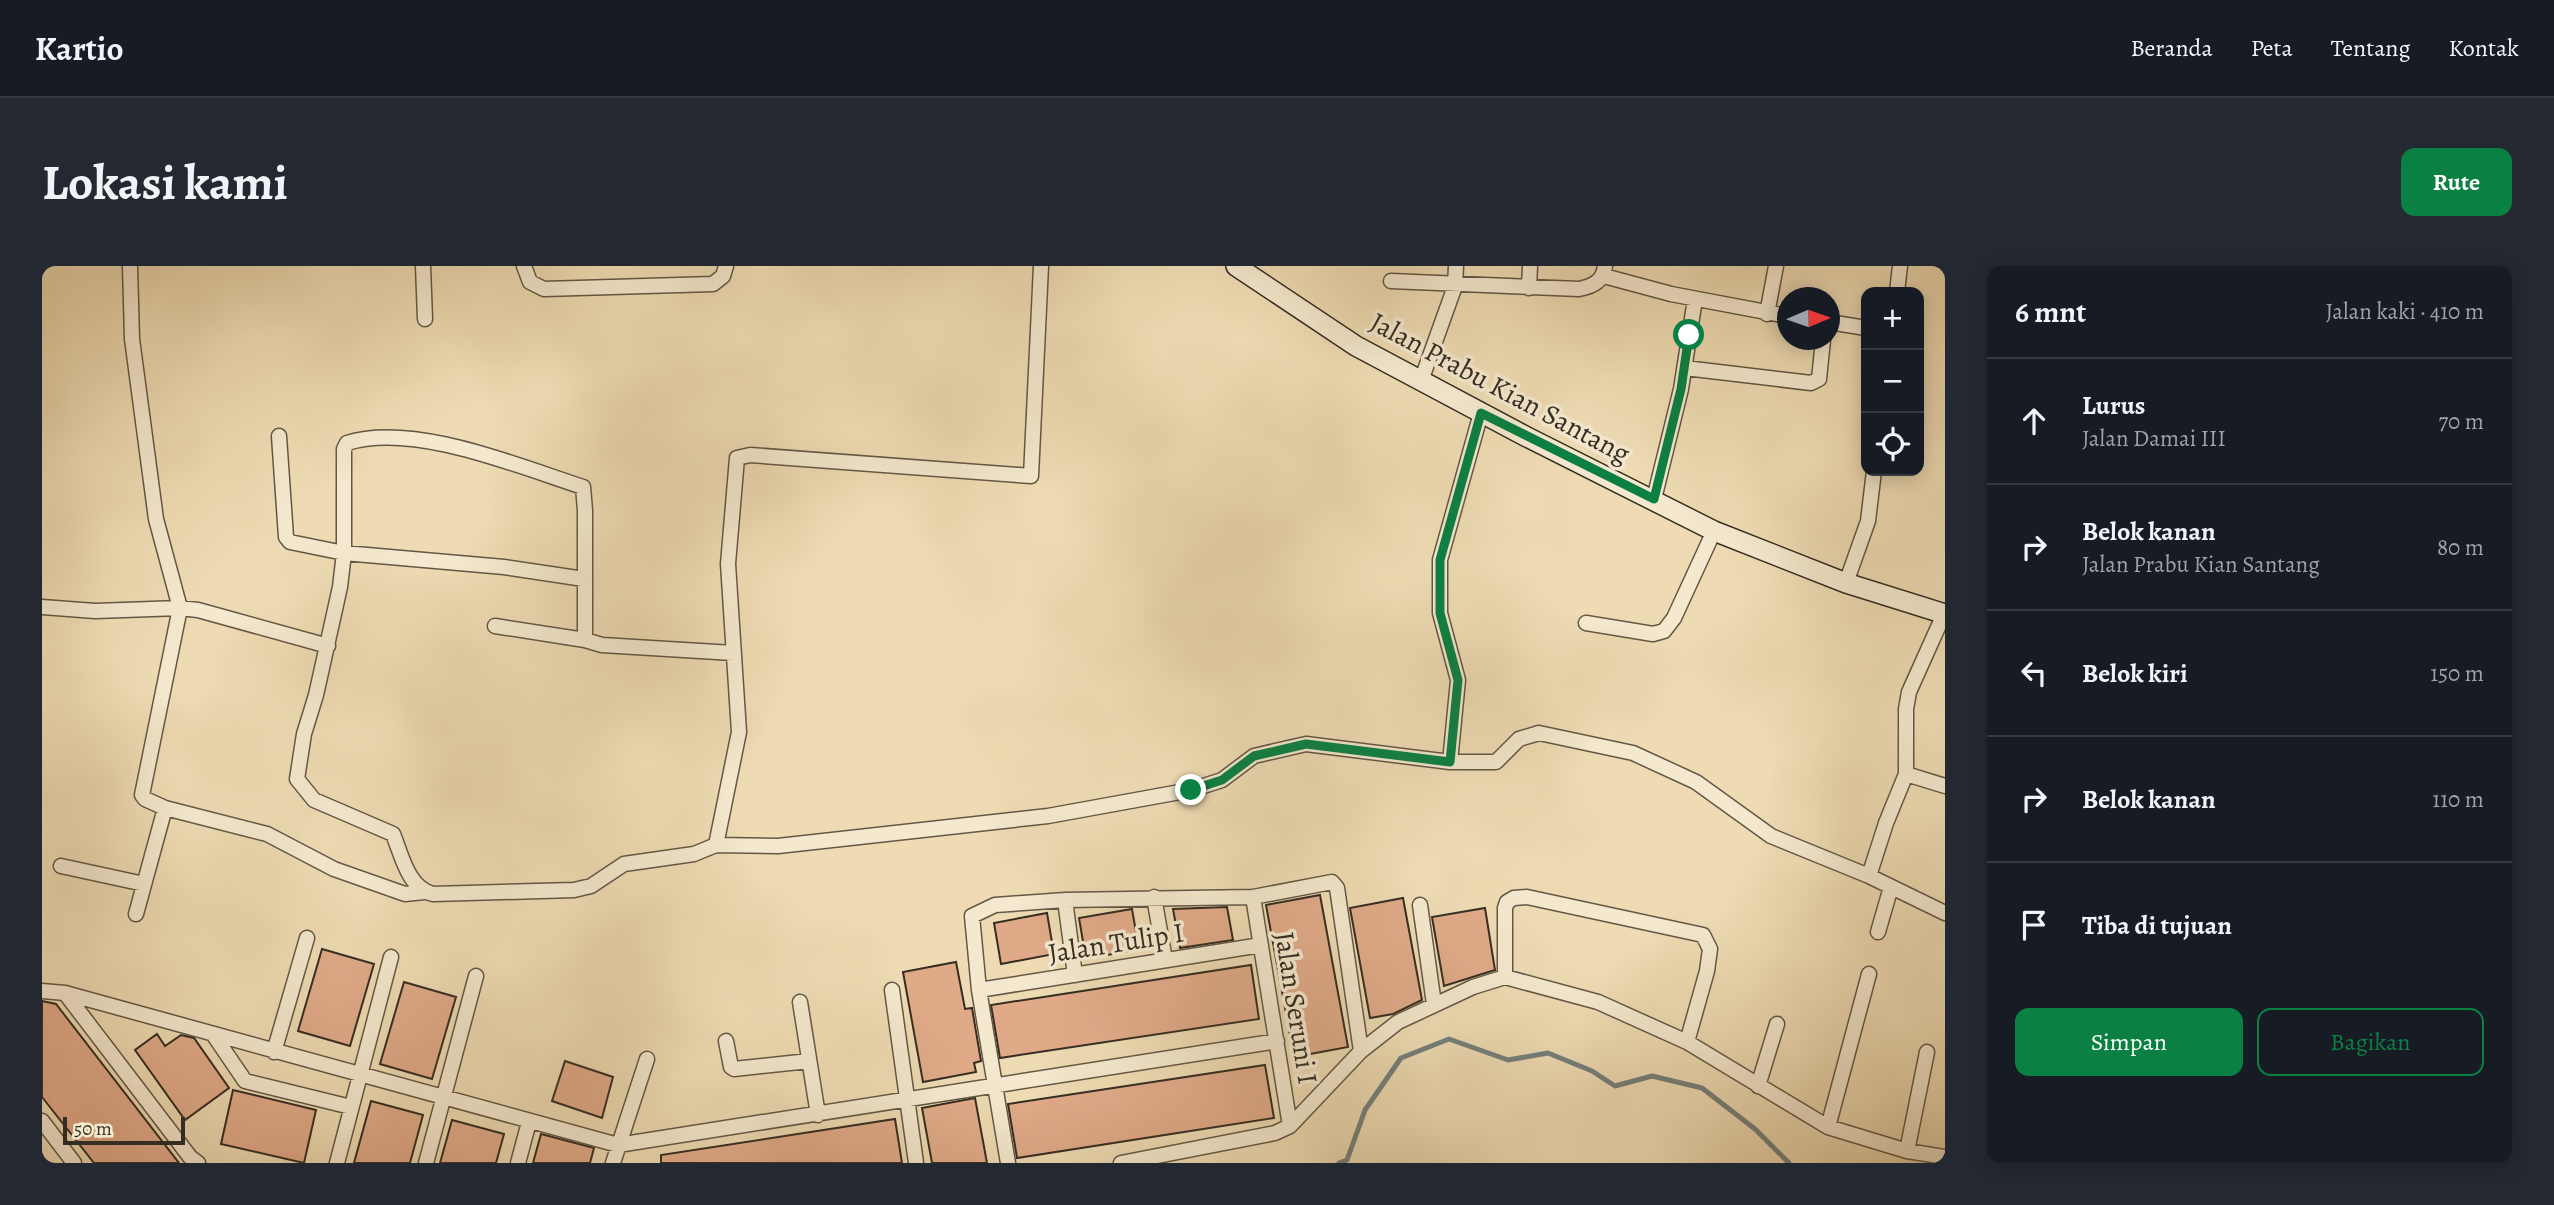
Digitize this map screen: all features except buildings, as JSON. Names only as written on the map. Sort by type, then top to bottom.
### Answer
[{"type":"main road","name":"Jalan Prabu Kian Santang","points":[[1236,266],[1356,346],[1481,413],[1714,531],[1846,583],[1944,614]]},
{"type":"street","points":[[130,266],[132,340],[156,519],[180,608],[152,754],[142,790],[145,799],[165,808],[267,834],[334,869],[405,894],[574,890],[591,886],[624,864],[694,854],[716,845],[778,846],[1048,816],[1191,790],[1222,780],[1254,756],[1306,744],[1450,762],[1496,762],[1519,739],[1539,733],[1633,753],[1696,782],[1771,836],[1869,876],[1945,913]]},
{"type":"street","points":[[423,266],[425,319]]},
{"type":"street","points":[[524,266],[530,282],[544,289],[713,284],[723,276],[726,266]]},
{"type":"street","points":[[716,845],[739,732],[728,564],[737,458],[750,455],[1031,476],[1041,266]]},
{"type":"street","points":[[1421,381],[1455,286],[1456,266]]},
{"type":"street","points":[[1528,288],[1530,266]]},
{"type":"street","points":[[1767,314],[1776,266]]},
{"type":"street","points":[[1898,287],[1900,266]]},
{"type":"street","points":[[1391,281],[1455,286],[1579,289],[1597,283],[1604,271],[1695,299],[1777,315]]},
{"type":"street","points":[[1654,499],[1685,368],[1695,299]]},
{"type":"street","points":[[1840,324],[1861,327]]},
{"type":"street","points":[[1685,368],[1811,383],[1819,379],[1822,350]]},
{"type":"street","points":[[1450,762],[1458,680],[1440,613],[1440,560],[1481,413]]},
{"type":"street","points":[[279,436],[287,540],[344,553],[504,567],[584,579]]},
{"type":"street","points":[[425,892],[413,882],[393,834],[314,800],[298,779],[304,734],[328,646],[344,553],[344,450],[347,443],[356,440],[409,438],[470,450],[583,487],[585,640]]},
{"type":"street","points":[[1846,583],[1868,521],[1873,476]]},
{"type":"street","points":[[1586,624],[1653,634],[1664,631],[1674,618],[1714,531]]},
{"type":"street","points":[[42,607],[95,611],[180,608],[198,610],[328,646]]},
{"type":"street","points":[[1869,876],[1906,774],[1906,709],[1909,692],[1944,614]]},
{"type":"street","points":[[495,626],[603,645],[733,653]]},
{"type":"street","points":[[1906,774],[1945,786]]},
{"type":"street","points":[[136,914],[165,808]]},
{"type":"street","points":[[61,866],[144,884]]},
{"type":"street","points":[[1008,1163],[979,990],[972,916],[995,905],[1154,897],[1253,897],[1332,882],[1337,888],[1361,1051]]},
{"type":"street","points":[[1878,932],[1891,887]]},
{"type":"street","points":[[1154,897],[1165,960]]},
{"type":"street","name":"Jalan Seruni I","points":[[1253,897],[1290,1126]]},
{"type":"street","points":[[1505,977],[1505,908],[1507,902],[1514,898],[1527,897],[1695,932],[1703,935],[1710,949],[1707,971],[1687,1042]]},
{"type":"street","points":[[1066,900],[1075,975]]},
{"type":"street","points":[[1420,905],[1434,1004]]},
{"type":"street","points":[[274,1052],[307,938]]},
{"type":"street","name":"Jalan Tulip I","points":[[979,990],[1261,945]]},
{"type":"street","points":[[337,1163],[391,957]]},
{"type":"street","points":[[1828,1127],[1869,974]]},
{"type":"street","points":[[426,1163],[476,976]]},
{"type":"street","points":[[1121,1163],[1275,1133],[1290,1126],[1361,1051],[1398,1022],[1474,987],[1505,977],[1598,1002],[1687,1042],[1828,1127],[1907,1151],[1945,1157]]},
{"type":"street","points":[[42,990],[65,993],[618,1145],[1277,1041]]},
{"type":"street","points":[[892,990],[916,1163]]},
{"type":"street","points":[[65,993],[190,1157],[198,1163]]},
{"type":"street","points":[[800,1002],[818,1115]]},
{"type":"street","points":[[1758,1086],[1777,1024]]},
{"type":"street","points":[[213,1034],[245,1081],[351,1107]]},
{"type":"street","points":[[726,1041],[731,1067],[734,1069],[809,1061]]},
{"type":"street","points":[[1907,1151],[1927,1052]]},
{"type":"street","points":[[613,1163],[647,1059]]},
{"type":"street","points":[[42,1121],[74,1163]]},
{"type":"street","points":[[518,1163],[529,1122]]},
{"type":"waterway","points":[[1339,1163],[1347,1160],[1365,1110],[1401,1058],[1449,1039],[1508,1060],[1548,1053],[1592,1071],[1615,1086],[1652,1076],[1702,1088],[1755,1129],[1789,1163]]},
{"type":"route","points":[[1191,790],[1222,780],[1254,756],[1306,744],[1450,762],[1458,680],[1440,613],[1440,560],[1481,413],[1654,499],[1681,389],[1689,335]]}]
